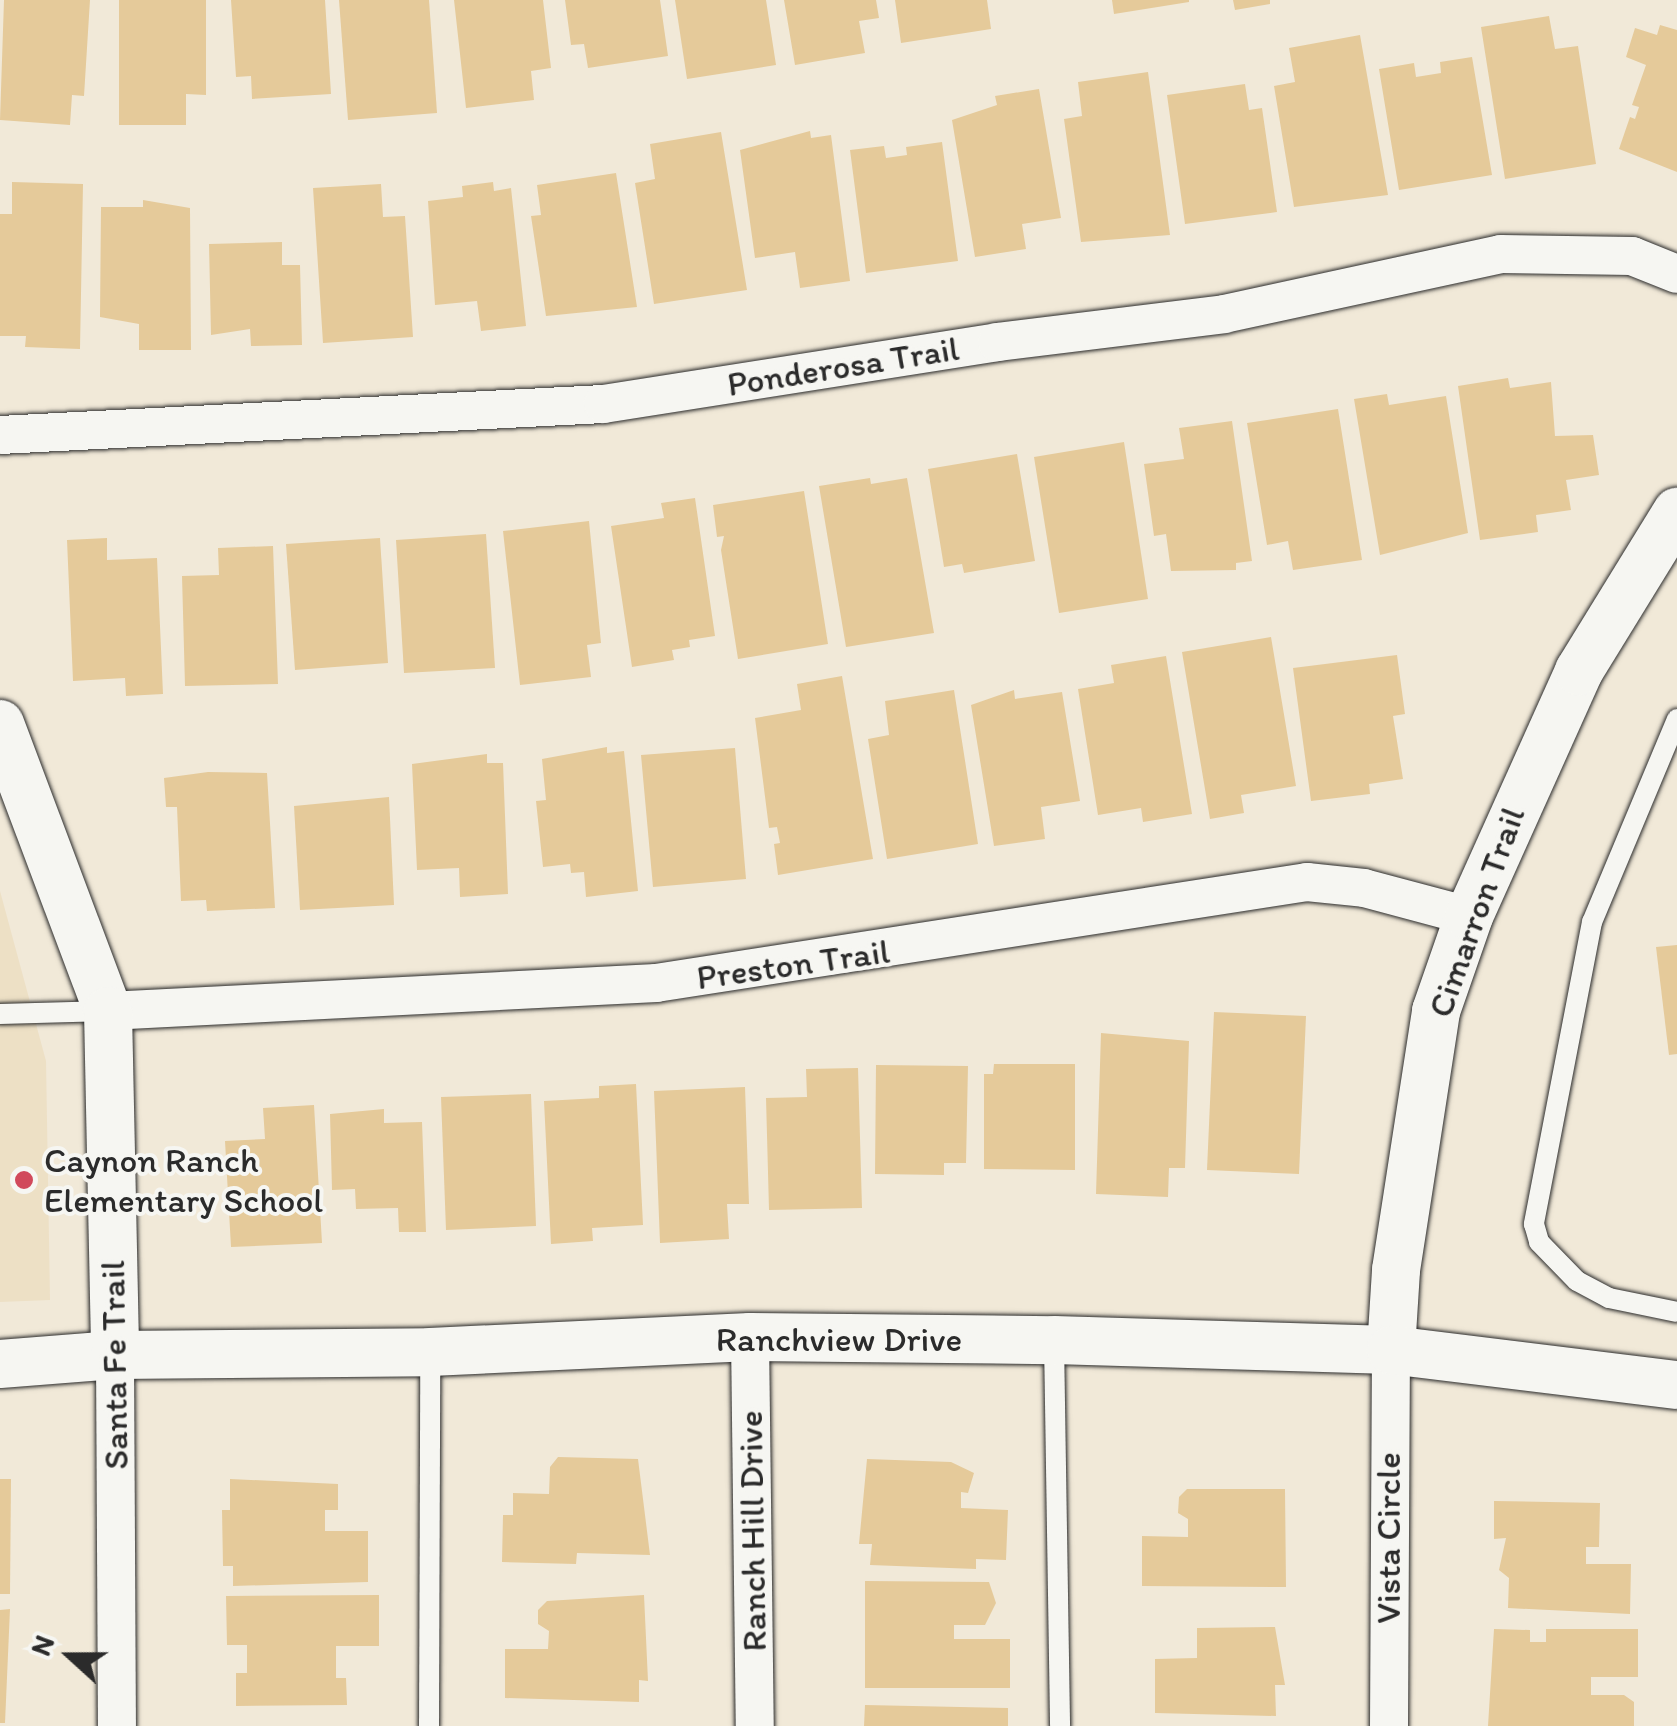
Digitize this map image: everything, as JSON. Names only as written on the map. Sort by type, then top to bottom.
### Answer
[{"type":"street","name":"Ponderosa Trail","points":[[0,435],[603,404],[996,342],[1224,314],[1501,254],[1632,256],[1677,274]]},
{"type":"street","name":"Cimarron Trail","points":[[1391,1350],[1396,1270],[1436,1011],[1468,916],[1579,671],[1677,512]]},
{"type":"street","name":"Santa Fe Trail","points":[[0,724],[108,1011],[117,1726]]},
{"type":"street","name":"Preston Trail","points":[[108,1011],[656,983],[1308,882],[1364,888],[1468,916]]},
{"type":"street","name":"Ranchview Drive","points":[[0,1364],[115,1354],[430,1352],[750,1336],[1391,1350],[1677,1385]]},
{"type":"street","name":"Ranch Hill Drive","points":[[750,1336],[754,1726]]},
{"type":"street","name":"Vista Circle","points":[[1389,1726],[1391,1350]]},
{"type":"lane","points":[[1677,719],[1592,922],[1534,1224],[1539,1242],[1577,1280],[1609,1298],[1677,1312]]},
{"type":"lane","points":[[0,1014],[108,1011]]},
{"type":"lane","points":[[1054,1340],[1060,1726]]},
{"type":"lane","points":[[429,1726],[430,1352]]},
{"type":"shaded area","name":"Caynon Ranch Elementary School","points":[[0,891],[46,1061],[50,1300],[0,1302]]},
{"type":"building","points":[[4,0],[90,0],[84,96],[72,95],[70,125],[0,120]]},
{"type":"building","points":[[119,0],[206,0],[206,95],[186,94],[186,125],[119,125]]},
{"type":"building","points":[[231,0],[325,0],[331,94],[252,99],[251,76],[236,77]]},
{"type":"building","points":[[339,0],[429,0],[437,113],[348,120]]},
{"type":"building","points":[[454,0],[543,0],[551,68],[531,71],[534,100],[466,108]]},
{"type":"building","points":[[565,0],[660,0],[668,56],[588,68],[584,44],[571,45]]},
{"type":"building","points":[[675,0],[766,0],[776,65],[687,79]]},
{"type":"building","points":[[784,0],[876,0],[879,18],[859,21],[865,53],[795,65]]},
{"type":"building","points":[[895,0],[987,0],[991,29],[901,43]]},
{"type":"building","points":[[1112,0],[1189,0],[1189,2],[1114,14]]},
{"type":"building","points":[[1233,0],[1270,0],[1270,4],[1235,10]]},
{"type":"building","points":[[1549,16],[1555,49],[1578,46],[1596,164],[1505,179],[1481,27]]},
{"type":"building","points":[[1660,25],[1677,30],[1677,172],[1619,149],[1630,117],[1635,119],[1639,107],[1632,105],[1646,65],[1626,57],[1635,28],[1657,35]]},
{"type":"building","points":[[1360,35],[1388,195],[1294,207],[1274,86],[1295,82],[1289,48]]},
{"type":"building","points":[[1472,57],[1492,175],[1399,190],[1379,69],[1414,63],[1416,77],[1441,73],[1440,62]]},
{"type":"building","points":[[1148,72],[1170,235],[1081,242],[1064,119],[1082,116],[1078,82]]},
{"type":"building","points":[[1245,84],[1249,110],[1262,108],[1277,212],[1185,224],[1167,95]]},
{"type":"building","points":[[1039,89],[1061,218],[1022,224],[1026,249],[975,257],[952,120],[997,105],[995,96]]},
{"type":"building","points":[[810,131],[811,138],[831,135],[850,281],[800,288],[795,252],[755,258],[740,150]]},
{"type":"building","points":[[721,132],[747,290],[654,304],[635,183],[655,179],[650,144]]},
{"type":"building","points":[[942,142],[958,261],[866,273],[850,150],[884,146],[886,158],[907,155],[906,147]]},
{"type":"building","points":[[616,173],[637,307],[546,316],[531,216],[541,215],[537,185]]},
{"type":"building","points":[[12,182],[83,184],[80,349],[25,347],[26,336],[0,336],[0,214],[12,214]]},
{"type":"building","points":[[493,182],[494,191],[511,188],[526,326],[481,331],[477,301],[435,305],[428,201],[463,197],[462,186]]},
{"type":"building","points":[[381,184],[383,217],[405,216],[413,337],[323,343],[313,188]]},
{"type":"building","points":[[143,200],[190,208],[191,350],[139,350],[139,324],[100,317],[101,207],[143,207]]},
{"type":"building","points":[[282,242],[282,265],[300,265],[302,345],[251,346],[250,329],[211,335],[209,244]]},
{"type":"building","points":[[1508,378],[1510,388],[1551,382],[1555,436],[1593,435],[1599,475],[1566,480],[1571,510],[1536,515],[1538,532],[1480,540],[1458,386]]},
{"type":"building","points":[[1387,394],[1389,405],[1446,396],[1468,533],[1380,555],[1354,399]]},
{"type":"building","points":[[1338,409],[1362,560],[1293,570],[1288,541],[1267,545],[1247,423]]},
{"type":"building","points":[[1232,421],[1252,561],[1236,563],[1236,570],[1171,571],[1166,534],[1154,536],[1144,464],[1184,459],[1179,428]]},
{"type":"building","points":[[1124,442],[1148,599],[1059,613],[1034,457]]},
{"type":"building","points":[[1017,454],[1035,561],[964,573],[962,564],[944,567],[928,469]]},
{"type":"building","points":[[870,478],[871,484],[907,478],[934,633],[846,647],[819,486]]},
{"type":"building","points":[[804,491],[828,644],[738,659],[721,550],[724,536],[717,537],[713,505]]},
{"type":"building","points":[[695,498],[715,636],[689,640],[690,647],[672,650],[674,660],[632,667],[611,526],[664,518],[661,503]]},
{"type":"building","points":[[589,521],[601,643],[587,645],[591,677],[520,685],[503,531]]},
{"type":"building","points":[[486,534],[495,668],[404,673],[396,540]]},
{"type":"building","points":[[107,538],[107,560],[157,558],[163,694],[126,696],[125,678],[73,681],[67,540]]},
{"type":"building","points":[[380,538],[388,663],[295,670],[286,544]]},
{"type":"building","points":[[273,546],[278,684],[185,686],[182,576],[219,575],[218,548]]},
{"type":"building","points":[[1271,637],[1296,786],[1241,795],[1244,813],[1210,819],[1182,652]]},
{"type":"building","points":[[1397,655],[1405,714],[1393,716],[1403,779],[1369,784],[1370,794],[1311,801],[1293,668]]},
{"type":"building","points":[[1166,656],[1192,814],[1143,822],[1141,808],[1098,815],[1078,689],[1114,683],[1111,665]]},
{"type":"building","points":[[842,676],[873,859],[778,875],[774,844],[780,843],[777,827],[769,828],[755,718],[801,710],[797,684]]},
{"type":"building","points":[[954,690],[978,844],[887,859],[868,739],[889,735],[885,701]]},
{"type":"building","points":[[1014,690],[1015,699],[1062,692],[1080,801],[1041,807],[1045,839],[994,846],[971,705]]},
{"type":"building","points":[[607,747],[607,753],[624,751],[638,891],[586,897],[584,872],[571,873],[570,864],[543,867],[536,801],[546,800],[542,759]]},
{"type":"building","points":[[735,748],[746,879],[653,887],[641,755]]},
{"type":"building","points":[[487,754],[487,763],[503,763],[508,894],[460,897],[459,868],[417,870],[412,764]]},
{"type":"building","points":[[208,772],[267,773],[275,908],[207,911],[206,900],[181,901],[177,807],[166,807],[164,778]]},
{"type":"building","points":[[389,797],[394,905],[300,910],[294,806]]},
{"type":"building","points":[[1677,945],[1677,1054],[1669,1055],[1656,947]]},
{"type":"building","points":[[1214,1012],[1306,1016],[1299,1174],[1207,1170]]},
{"type":"building","points":[[1101,1033],[1189,1041],[1185,1168],[1169,1168],[1168,1197],[1096,1194]]},
{"type":"building","points":[[994,1064],[1075,1064],[1075,1170],[984,1169],[984,1074],[993,1074]]},
{"type":"building","points":[[876,1065],[968,1066],[966,1163],[944,1163],[944,1175],[875,1174]]},
{"type":"building","points":[[858,1068],[862,1208],[769,1210],[766,1098],[807,1097],[806,1069]]},
{"type":"building","points":[[636,1084],[643,1225],[592,1228],[593,1241],[551,1244],[544,1101],[599,1098],[599,1086]]},
{"type":"building","points":[[745,1087],[749,1204],[727,1204],[729,1239],[660,1243],[654,1091]]},
{"type":"building","points":[[531,1094],[536,1226],[446,1230],[441,1097]]},
{"type":"building","points":[[314,1105],[322,1243],[231,1247],[225,1141],[265,1139],[263,1108]]},
{"type":"building","points":[[384,1109],[384,1123],[422,1122],[426,1232],[399,1232],[398,1208],[356,1209],[355,1189],[332,1190],[330,1114]]},
{"type":"building","points":[[558,1457],[638,1459],[650,1555],[577,1553],[576,1564],[502,1562],[503,1515],[513,1515],[513,1493],[549,1494],[550,1467]]},
{"type":"building","points":[[867,1459],[951,1462],[974,1473],[968,1493],[961,1492],[961,1508],[1008,1510],[1006,1560],[976,1559],[976,1569],[870,1565],[872,1544],[859,1544]]},
{"type":"building","points":[[0,1479],[11,1479],[10,1594],[0,1594]]},
{"type":"building","points":[[230,1479],[338,1484],[338,1510],[325,1510],[325,1531],[368,1531],[368,1582],[233,1586],[233,1566],[223,1566],[222,1510],[230,1510]]},
{"type":"building","points":[[1187,1489],[1285,1489],[1286,1587],[1142,1586],[1142,1536],[1188,1537],[1188,1519],[1178,1513],[1179,1497]]},
{"type":"building","points":[[1494,1501],[1600,1503],[1599,1547],[1586,1547],[1586,1564],[1631,1564],[1630,1614],[1508,1608],[1509,1578],[1499,1570],[1506,1538],[1494,1539]]},
{"type":"building","points":[[865,1581],[989,1582],[996,1603],[985,1625],[954,1625],[954,1639],[1010,1639],[1010,1688],[865,1688]]},
{"type":"building","points":[[379,1595],[379,1646],[336,1646],[336,1678],[346,1678],[347,1705],[236,1706],[236,1673],[247,1673],[247,1645],[227,1645],[226,1596]]},
{"type":"building","points":[[644,1595],[648,1681],[639,1680],[639,1702],[505,1698],[505,1649],[548,1649],[549,1631],[538,1624],[538,1610],[547,1601]]},
{"type":"building","points":[[10,1609],[5,1723],[0,1723],[0,1610]]},
{"type":"building","points":[[1275,1627],[1285,1685],[1275,1685],[1276,1716],[1155,1713],[1155,1659],[1197,1658],[1197,1628]]},
{"type":"building","points":[[1494,1629],[1530,1630],[1530,1642],[1546,1642],[1546,1629],[1638,1629],[1638,1677],[1591,1677],[1591,1695],[1624,1695],[1634,1702],[1634,1726],[1488,1726]]},
{"type":"building","points":[[865,1705],[1008,1708],[1008,1726],[864,1726]]},
{"type":"place","name":"Caynon Ranch Elementary School","points":[[24,1180]]}]
